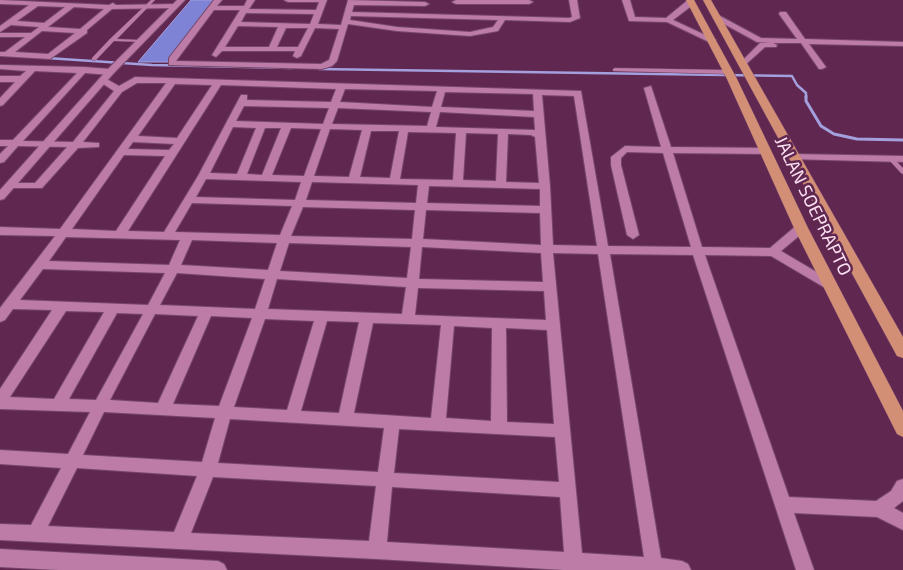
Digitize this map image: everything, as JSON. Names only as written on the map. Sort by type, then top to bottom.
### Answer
[{"type":"highway","name":"JALAN SOEPRAPTO","points":[[707,0],[903,352]]},
{"type":"highway","name":"JALAN SOEPRAPTO","points":[[690,1],[730,75],[801,228],[903,429]]},
{"type":"street","points":[[0,2],[4,0]]},
{"type":"street","points":[[3,54],[79,0]]},
{"type":"street","points":[[3,54],[50,57],[84,31],[119,0]]},
{"type":"street","points":[[218,0],[172,60],[172,63],[322,66],[332,61],[351,2],[425,2],[422,15]]},
{"type":"street","points":[[211,64],[251,0]]},
{"type":"street","points":[[288,0],[323,0],[313,26],[299,49],[294,66]]},
{"type":"street","points":[[235,24],[313,26],[346,21],[422,15],[573,19],[576,18],[573,0]]},
{"type":"street","points":[[626,0],[632,18],[668,20],[712,40]]},
{"type":"street","points":[[452,16],[456,1],[529,1],[530,18]]},
{"type":"street","points":[[668,20],[690,1]]},
{"type":"street","points":[[0,2],[38,2],[111,7],[178,3]]},
{"type":"street","points":[[0,30],[38,2]]},
{"type":"street","points":[[0,197],[49,144],[103,80],[178,3]]},
{"type":"street","points":[[212,8],[318,12]]},
{"type":"street","points":[[783,14],[822,68]]},
{"type":"street","points":[[346,21],[397,29],[470,34],[495,29],[499,26],[503,17]]},
{"type":"street","points":[[717,18],[762,42],[903,44]]},
{"type":"street","points":[[10,23],[84,31]]},
{"type":"street","points":[[271,50],[283,25]]},
{"type":"street","points":[[0,30],[30,35]]},
{"type":"street","points":[[748,72],[762,42]]},
{"type":"street","points":[[220,49],[299,49]]},
{"type":"street","points":[[0,67],[113,70]]},
{"type":"street","points":[[2,99],[32,69]]},
{"type":"street","points":[[0,160],[84,70]]},
{"type":"street","points":[[0,79],[24,79]]},
{"type":"street","points":[[103,80],[119,90]]},
{"type":"street","points":[[11,185],[38,186],[75,145],[119,90],[135,80],[252,85],[575,92],[579,94],[654,567]]},
{"type":"street","points":[[0,317],[40,265],[171,82]]},
{"type":"street","points":[[120,234],[170,153],[180,141],[217,84]]},
{"type":"street","points":[[168,236],[203,176],[240,103],[252,85]]},
{"type":"street","points":[[179,541],[208,469],[224,413],[260,314],[284,239],[299,203],[340,87]]},
{"type":"street","points":[[431,129],[442,88]]},
{"type":"street","points":[[648,88],[698,252],[805,570]]},
{"type":"street","points":[[537,92],[545,186],[547,249],[574,561]]},
{"type":"street","points":[[240,103],[540,114]]},
{"type":"street","points":[[230,124],[533,132],[540,136]]},
{"type":"street","points":[[241,177],[261,126]]},
{"type":"street","points":[[266,177],[287,126]]},
{"type":"street","points":[[354,179],[367,129]]},
{"type":"street","points":[[395,180],[404,129]]},
{"type":"street","points":[[458,183],[461,131]]},
{"type":"street","points":[[501,184],[503,132]]},
{"type":"street","points":[[111,146],[180,141]]},
{"type":"street","points":[[0,143],[96,145]]},
{"type":"street","points":[[125,146],[170,153]]},
{"type":"street","points":[[633,235],[616,165],[616,157],[625,149],[765,151]]},
{"type":"street","points":[[793,157],[903,159]]},
{"type":"street","points":[[203,176],[395,180],[545,186]]},
{"type":"street","points":[[408,320],[424,181]]},
{"type":"street","points":[[189,200],[545,210]]},
{"type":"street","points":[[773,252],[801,228]]},
{"type":"street","points":[[1,232],[188,235],[547,249],[773,252],[831,286]]},
{"type":"street","points":[[35,535],[100,406],[173,269],[188,235]]},
{"type":"street","points":[[40,265],[173,269],[411,283],[550,287]]},
{"type":"street","points":[[10,304],[553,325]]},
{"type":"street","points":[[62,306],[0,402],[562,431]]},
{"type":"street","points":[[57,406],[113,308]]},
{"type":"street","points":[[163,410],[207,311]]},
{"type":"street","points":[[292,417],[322,316]]},
{"type":"street","points":[[345,420],[367,318]]},
{"type":"street","points":[[438,424],[448,322]]},
{"type":"street","points":[[499,323],[499,428]]},
{"type":"street","points":[[377,550],[392,421]]},
{"type":"street","points":[[0,457],[568,490]]},
{"type":"street","points":[[879,509],[896,496],[903,486]]},
{"type":"street","points":[[784,505],[879,509],[903,522]]},
{"type":"street","points":[[0,532],[377,550],[574,561],[678,568],[682,570]]},
{"type":"street","points":[[0,558],[218,570]]},
{"type":"lane","points":[[94,59],[153,0]]},
{"type":"lane","points":[[112,40],[141,42]]},
{"type":"lane","points":[[615,70],[730,75]]},
{"type":"lane","points":[[892,159],[903,172]]},
{"type":"water","points":[[191,0],[215,0],[169,62],[138,62]]},
{"type":"waterway","points":[[47,58],[152,65],[292,68]]},
{"type":"waterway","points":[[319,69],[792,76],[797,85],[806,93],[806,101],[821,126],[834,134],[857,139],[903,140]]}]
